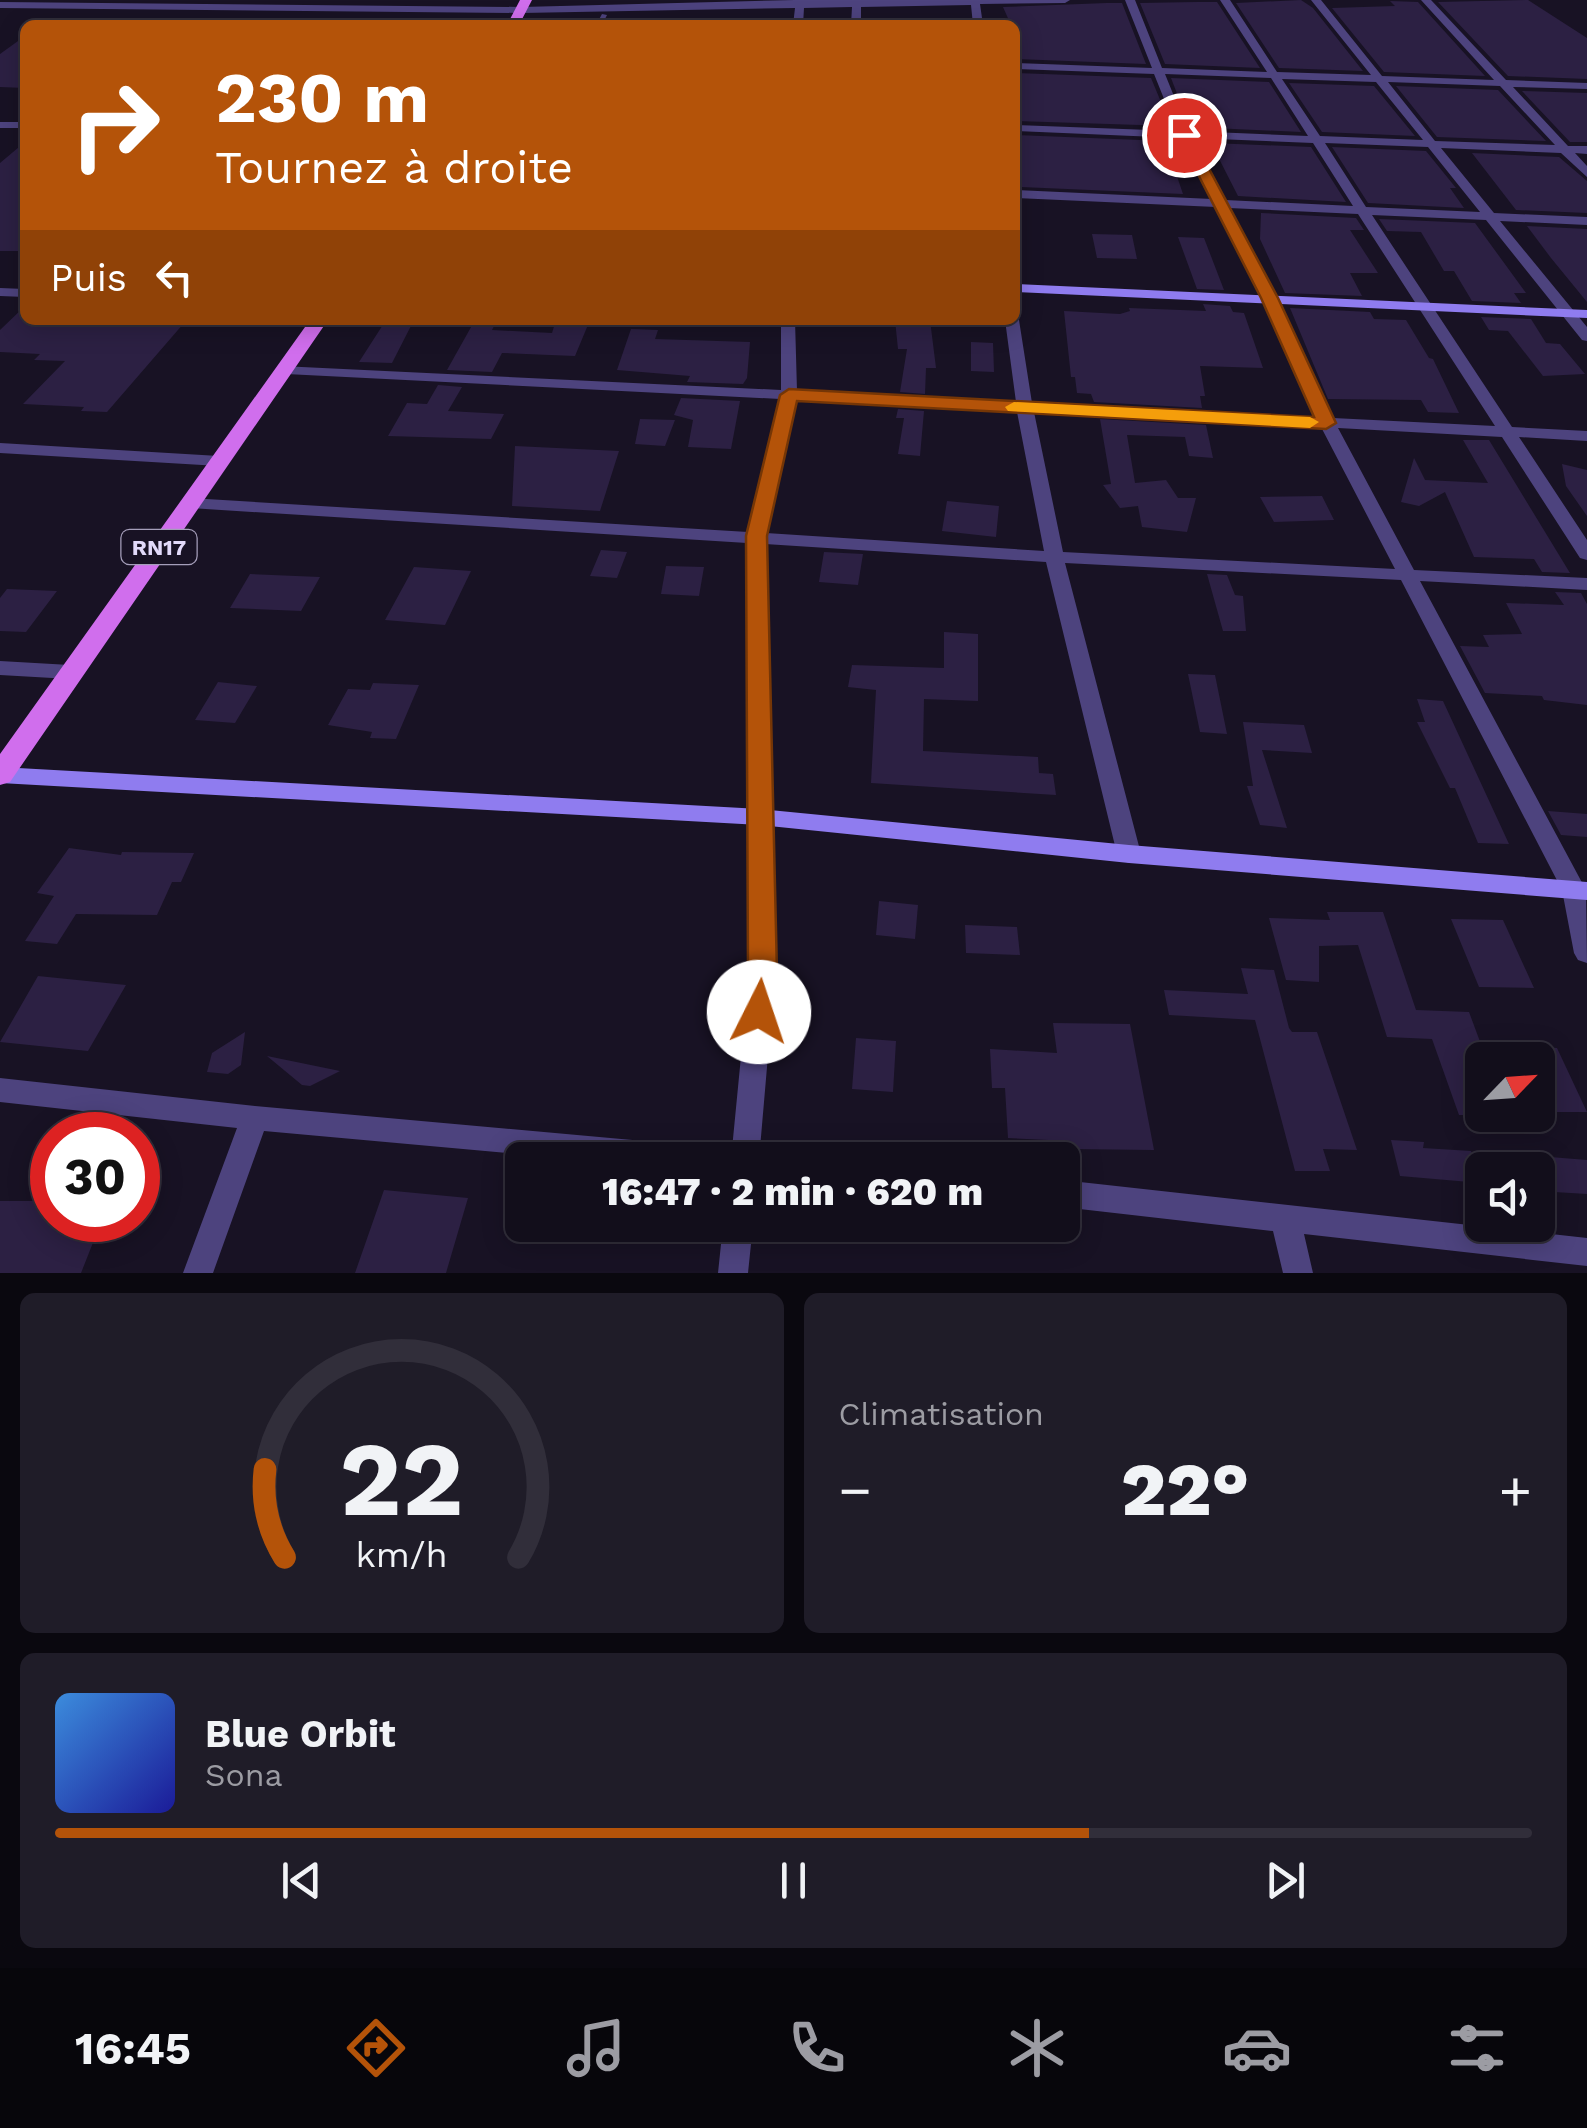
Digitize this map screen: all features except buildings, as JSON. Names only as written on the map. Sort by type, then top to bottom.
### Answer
[{"type":"main road","name":"RN17","points":[[0,775],[316,325]]},
{"type":"street","points":[[0,5],[1065,0]]},
{"type":"street","points":[[1130,0],[1184,135],[1270,298],[1326,423],[1406,577],[1580,891],[1587,953]]},
{"type":"street","points":[[1225,0],[1587,554]]},
{"type":"street","points":[[1316,0],[1587,337]]},
{"type":"street","points":[[1426,0],[1587,173]]},
{"type":"street","points":[[1020,66],[1587,86]]},
{"type":"street","points":[[1020,128],[1587,150]]},
{"type":"street","points":[[1020,194],[1587,220]]},
{"type":"street","points":[[1020,288],[1587,314]]},
{"type":"street","points":[[748,1142],[762,974],[756,536],[789,395],[788,325]]},
{"type":"street","points":[[1013,325],[1022,408],[1129,854]]},
{"type":"street","points":[[286,370],[1587,436]]},
{"type":"street","points":[[0,448],[219,461]]},
{"type":"street","points":[[190,503],[1055,557],[1587,584]]},
{"type":"street","points":[[0,668],[70,672]]},
{"type":"street","points":[[0,775],[760,817],[1129,854],[1580,891]]},
{"type":"street","points":[[0,1090],[525,1142]]},
{"type":"street","points":[[198,1273],[255,1118]]},
{"type":"street","points":[[1080,1195],[1587,1252]]},
{"type":"street","points":[[1285,1218],[1298,1273]]},
{"type":"street","points":[[733,1273],[736,1242]]},
{"type":"lane","points":[[602,20],[604,15]]},
{"type":"slow traffic","points":[[1014,407],[1310,422]]},
{"type":"route","points":[[759,1012],[762,974],[756,536],[789,395],[1326,423],[1270,298],[1184,135]]}]
